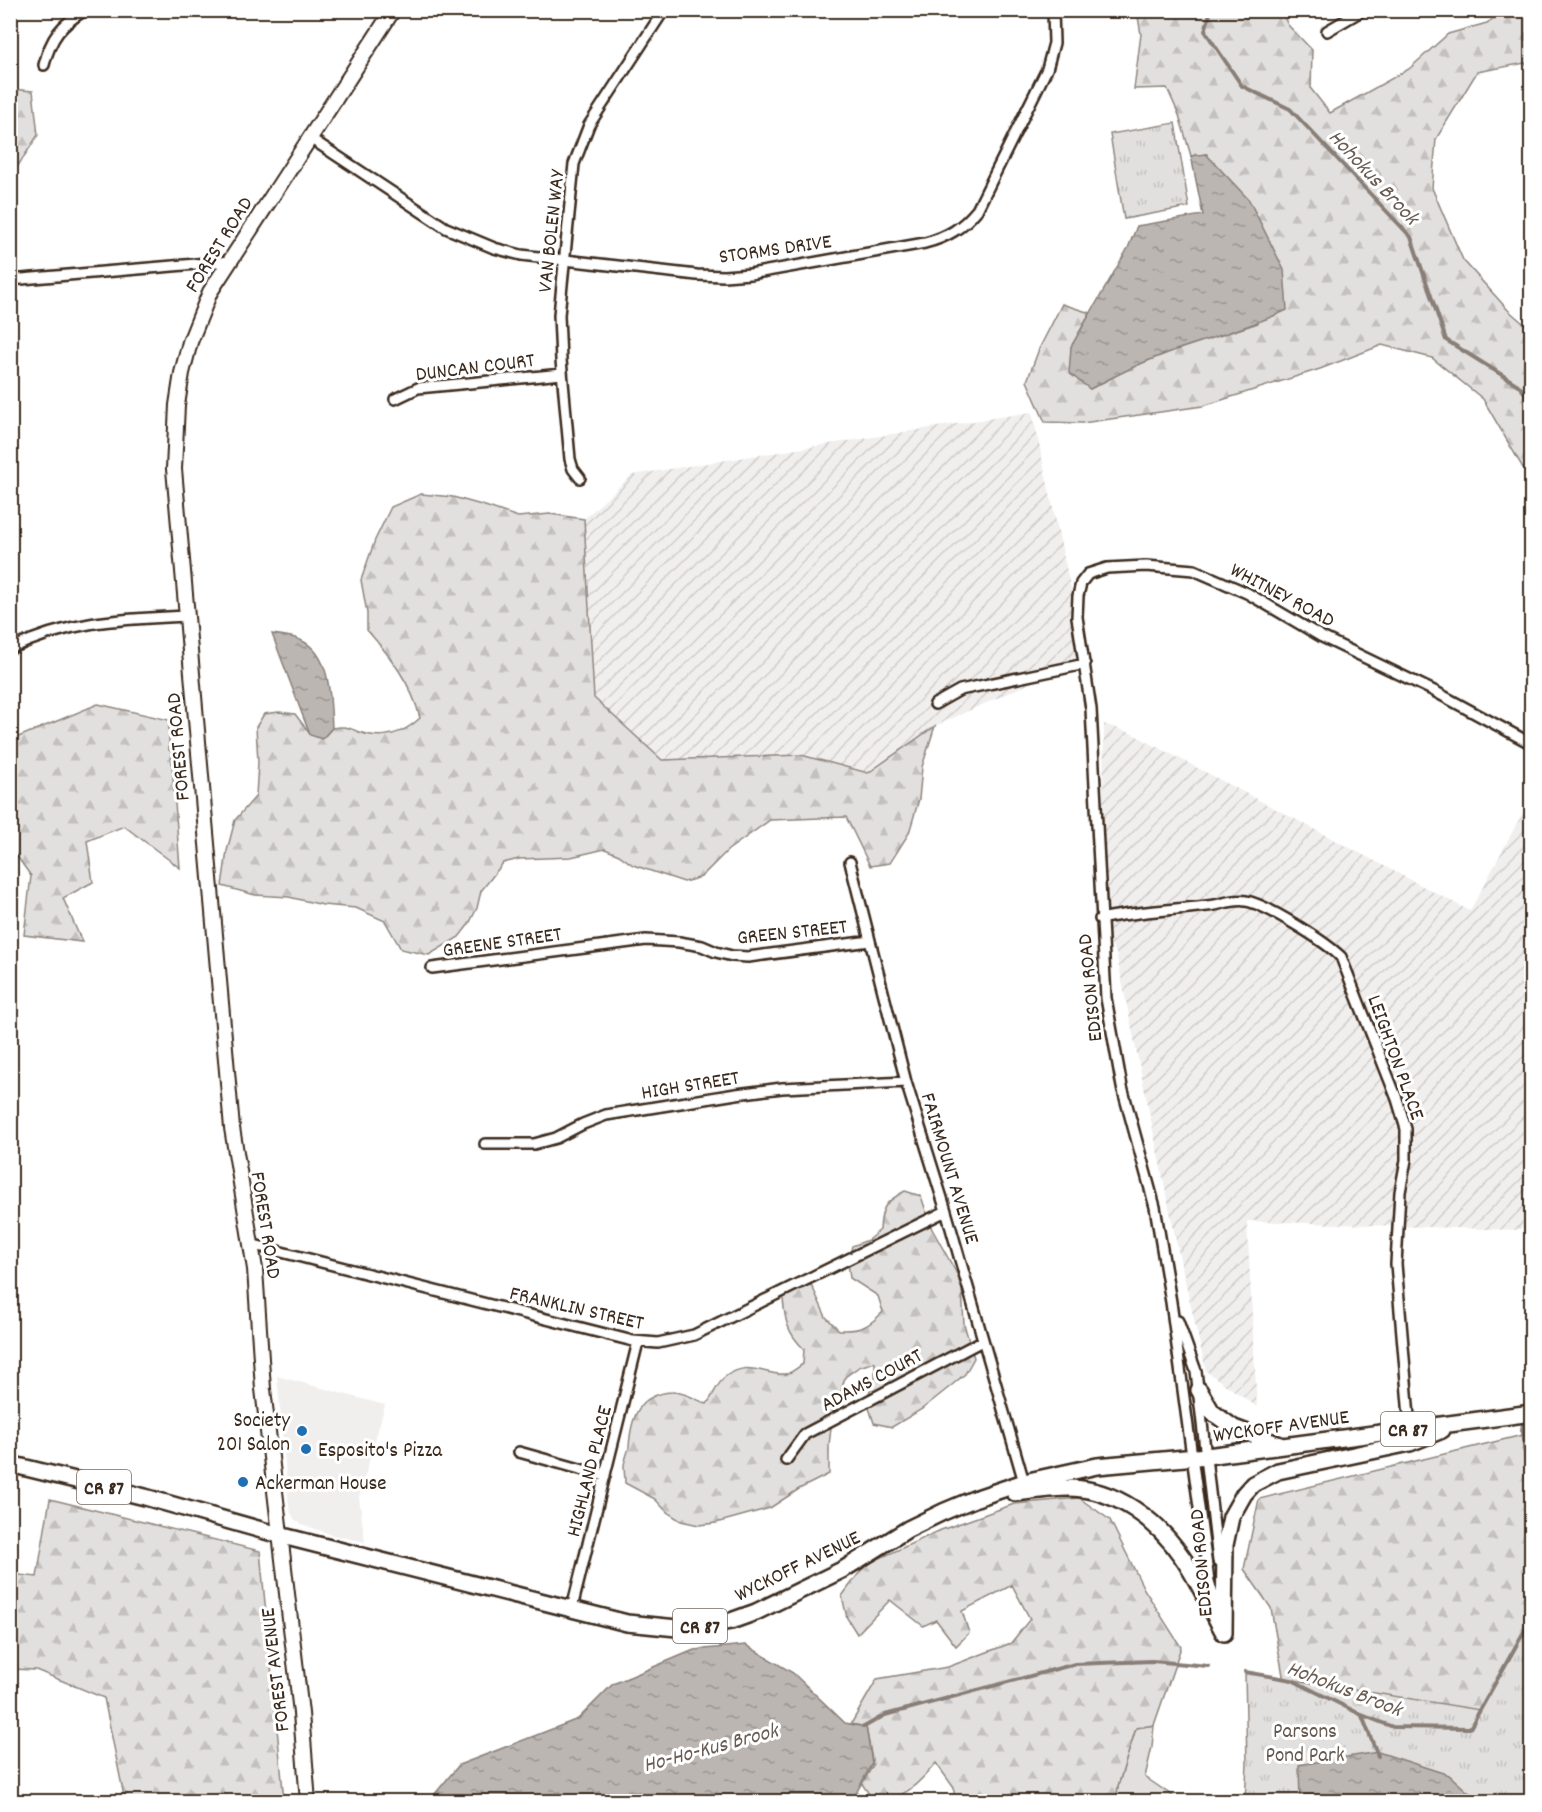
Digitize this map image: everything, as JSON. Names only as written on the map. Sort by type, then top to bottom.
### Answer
[{"type":"main road","name":"FOREST ROAD","points":[[279,1535],[262,1389],[255,1269],[232,1128],[174,469],[177,405],[185,364],[201,312],[210,292],[393,10]]},
{"type":"main road","points":[[1199,1390],[1212,1412],[1234,1428],[1283,1446]]},
{"type":"main road","name":"WYCKOFF AVENUE","points":[[10,1464],[627,1623],[650,1627],[686,1627],[731,1621],[756,1612],[844,1569],[908,1529],[942,1512],[1024,1482],[1097,1466],[1207,1456],[1532,1413]]},
{"type":"main road","points":[[1224,1633],[1225,1545],[1231,1517],[1244,1494],[1253,1484],[1278,1471],[1410,1443],[1464,1422]]},
{"type":"main road","points":[[986,1495],[1070,1488],[1094,1491],[1123,1502],[1154,1524],[1183,1557],[1224,1633]]},
{"type":"main road","name":"FOREST AVENUE","points":[[279,1535],[301,1713],[308,1802]]},
{"type":"street","points":[[44,65],[49,47],[60,30],[67,21],[85,10]]},
{"type":"street","name":"VAN BOLEN WAY","points":[[580,478],[573,470],[570,459],[559,315],[572,179],[582,141],[589,125],[664,10]]},
{"type":"street","name":"STORMS DRIVE","points":[[310,138],[446,228],[494,249],[564,261],[697,275],[750,274],[925,243],[953,233],[966,223],[977,210],[1047,69],[1054,43],[1053,10]]},
{"type":"street","points":[[1327,31],[1363,10]]},
{"type":"street","points":[[10,280],[231,261]]},
{"type":"street","name":"DUNCAN COURT","points":[[395,399],[418,388],[562,374]]},
{"type":"street","name":"WHITNEY ROAD","points":[[1085,664],[1077,617],[1081,584],[1088,574],[1107,568],[1146,566],[1194,570],[1247,593],[1322,636],[1434,691],[1532,744]]},
{"type":"street","points":[[10,649],[59,630],[87,623],[186,616]]},
{"type":"street","points":[[935,704],[960,690],[1085,664]]},
{"type":"street","name":"EDISON ROAD","points":[[1085,664],[1091,709],[1100,919],[1106,998],[1122,1087],[1155,1207],[1171,1302],[1209,1581],[1224,1633]]},
{"type":"street","name":"FAIRMOUNT AVENUE","points":[[850,862],[906,1082],[946,1210],[1024,1482]]},
{"type":"street","name":"LEIGHTON PLACE","points":[[1100,919],[1134,912],[1217,905],[1234,900],[1247,901],[1317,938],[1341,957],[1397,1099],[1406,1129],[1406,1160],[1401,1192],[1396,1264],[1410,1428]]},
{"type":"street","name":"GREEN STREET","points":[[576,949],[656,940],[702,946],[732,956],[748,957],[870,941]]},
{"type":"street","name":"GREENE STREET","points":[[432,968],[576,949]]},
{"type":"street","name":"HIGH STREET","points":[[485,1143],[534,1144],[556,1138],[606,1115],[736,1094],[782,1088],[906,1082]]},
{"type":"street","name":"FRANKLIN STREET","points":[[250,1244],[638,1342],[658,1343],[694,1335],[946,1210]]},
{"type":"street","name":"EDISON ROAD","points":[[1171,1302],[1196,1371],[1217,1541],[1224,1633]]},
{"type":"street","name":"ADAMS COURT","points":[[786,1460],[805,1434],[982,1341]]},
{"type":"street","name":"HIGHLAND PLACE","points":[[572,1608],[638,1342]]},
{"type":"street","points":[[519,1452],[605,1476]]},
{"type":"shaded area","points":[[1032,412],[1086,658],[935,726],[868,773],[801,755],[662,761],[594,698],[584,519],[632,475]]},
{"type":"shaded area","points":[[1104,724],[1131,733],[1470,911],[1531,797],[1531,1226],[1515,1230],[1247,1221],[1257,1407],[1206,1371],[1179,1255],[1116,953],[1106,935]]},
{"type":"shaded area","points":[[277,1376],[385,1405],[359,1497],[365,1542],[333,1535],[301,1524],[294,1519],[289,1508]]},
{"type":"green space","points":[[1137,11],[1281,11],[1288,25],[1312,50],[1311,89],[1330,113],[1409,69],[1448,34],[1487,23],[1506,11],[1531,11],[1531,73],[1525,63],[1477,72],[1436,139],[1432,188],[1463,260],[1508,310],[1531,330],[1531,473],[1523,468],[1483,399],[1432,358],[1382,345],[1320,369],[1203,406],[1082,423],[1045,422],[1027,381],[1039,349],[1062,304],[1090,313],[1071,347],[1090,389],[1132,367],[1170,352],[1258,323],[1207,154],[1191,156],[1179,115],[1167,88],[1134,89],[1141,34]]},
{"type":"green space","points":[[11,89],[33,91],[38,135],[14,172],[10,171]]},
{"type":"green space","points":[[1175,123],[1189,207],[1124,219],[1110,134]]},
{"type":"green space","points":[[421,494],[453,497],[518,517],[550,514],[584,519],[594,698],[662,760],[801,755],[868,773],[935,726],[922,767],[919,799],[909,833],[890,863],[870,866],[846,817],[770,820],[728,850],[701,877],[684,882],[633,865],[605,849],[571,857],[519,859],[503,863],[481,891],[477,908],[459,937],[429,955],[401,949],[385,921],[356,908],[323,905],[289,897],[255,895],[222,886],[227,851],[235,820],[256,796],[258,762],[256,727],[264,714],[279,712],[295,714],[310,734],[322,739],[332,728],[340,727],[368,734],[392,734],[407,728],[420,718],[406,682],[367,630],[367,613],[361,580],[375,540],[391,507]]},
{"type":"green space","points":[[98,704],[169,720],[169,750],[171,751],[180,868],[124,826],[87,841],[93,882],[63,898],[82,942],[24,935],[31,876],[11,848],[11,740]]},
{"type":"green space","points":[[905,1191],[921,1196],[932,1229],[957,1274],[962,1290],[964,1324],[974,1358],[965,1374],[922,1409],[892,1427],[874,1423],[869,1408],[869,1393],[875,1378],[875,1362],[859,1367],[845,1377],[831,1428],[829,1474],[799,1489],[770,1508],[716,1523],[699,1525],[681,1521],[667,1512],[655,1499],[625,1483],[624,1465],[632,1426],[638,1409],[651,1397],[676,1392],[707,1404],[723,1379],[735,1371],[750,1368],[786,1374],[803,1364],[804,1349],[789,1329],[782,1290],[796,1278],[812,1286],[826,1317],[839,1330],[864,1327],[883,1312],[878,1296],[850,1278],[848,1262],[852,1246],[868,1240],[880,1230],[885,1206]]},
{"type":"green space","points":[[1531,1433],[1531,1801],[1299,1765],[1271,1608],[1244,1569],[1259,1499]]},
{"type":"green space","points":[[1079,1498],[1110,1520],[1144,1589],[1181,1647],[1154,1725],[1136,1728],[1118,1786],[1116,1801],[954,1801],[954,1788],[936,1763],[923,1778],[902,1795],[874,1801],[862,1784],[873,1765],[866,1727],[851,1724],[877,1679],[948,1667],[1011,1643],[1030,1619],[1012,1585],[962,1611],[969,1633],[956,1646],[936,1620],[923,1626],[890,1600],[857,1634],[847,1618],[842,1596],[865,1565],[941,1530],[1014,1504]]},
{"type":"green space","points":[[50,1499],[260,1551],[284,1801],[125,1801],[104,1698],[36,1670],[11,1669],[11,1574],[37,1577]]},
{"type":"green space","name":"Parsons Pond Park","points":[[1531,1527],[1531,1801],[1245,1801],[1247,1764],[1245,1672],[1480,1710],[1526,1628]]},
{"type":"green space","points":[[1154,1725],[1145,1777],[1180,1801],[1116,1802],[1118,1786],[1136,1728]]},
{"type":"water","points":[[1206,154],[1249,200],[1284,270],[1287,310],[1244,328],[1160,356],[1090,389],[1069,373],[1071,347],[1128,248],[1137,226],[1203,215],[1191,156]]},
{"type":"water","points":[[272,634],[295,638],[307,644],[316,652],[322,663],[329,689],[332,728],[322,739],[310,735]]},
{"type":"water","name":"Ho-Ho-Kus Brook","points":[[746,1645],[793,1673],[845,1723],[866,1727],[872,1763],[852,1801],[429,1801],[459,1765],[578,1719],[613,1684],[694,1650]]},
{"type":"water","points":[[1378,1752],[1449,1775],[1478,1801],[1300,1801],[1299,1765]]},
{"type":"waterway","name":"Hohokus Brook","points":[[1211,10],[1205,31],[1242,86],[1290,109],[1411,237],[1446,340],[1518,385],[1532,401]]},
{"type":"waterway","name":"Hohokus Brook","points":[[1525,1410],[1529,1387],[1532,1383]]},
{"type":"waterway","name":"Hohokus Brook","points":[[1524,1418],[1522,1430],[1532,1509]]},
{"type":"waterway","name":"Hohokus Brook","points":[[1245,1672],[1292,1680],[1362,1715],[1393,1727],[1470,1728],[1526,1628],[1532,1527]]},
{"type":"waterway","name":"Hohokus Brook","points":[[864,1727],[885,1715],[1075,1664],[1152,1661],[1208,1666]]},
{"type":"waterway","points":[[1362,1716],[1378,1756]]},
{"type":"place","name":"Society 201 Salon","points":[[302,1431]]},
{"type":"place","name":"Esposito's Pizza","points":[[306,1449]]},
{"type":"place","name":"Ackerman House","points":[[243,1482]]}]
